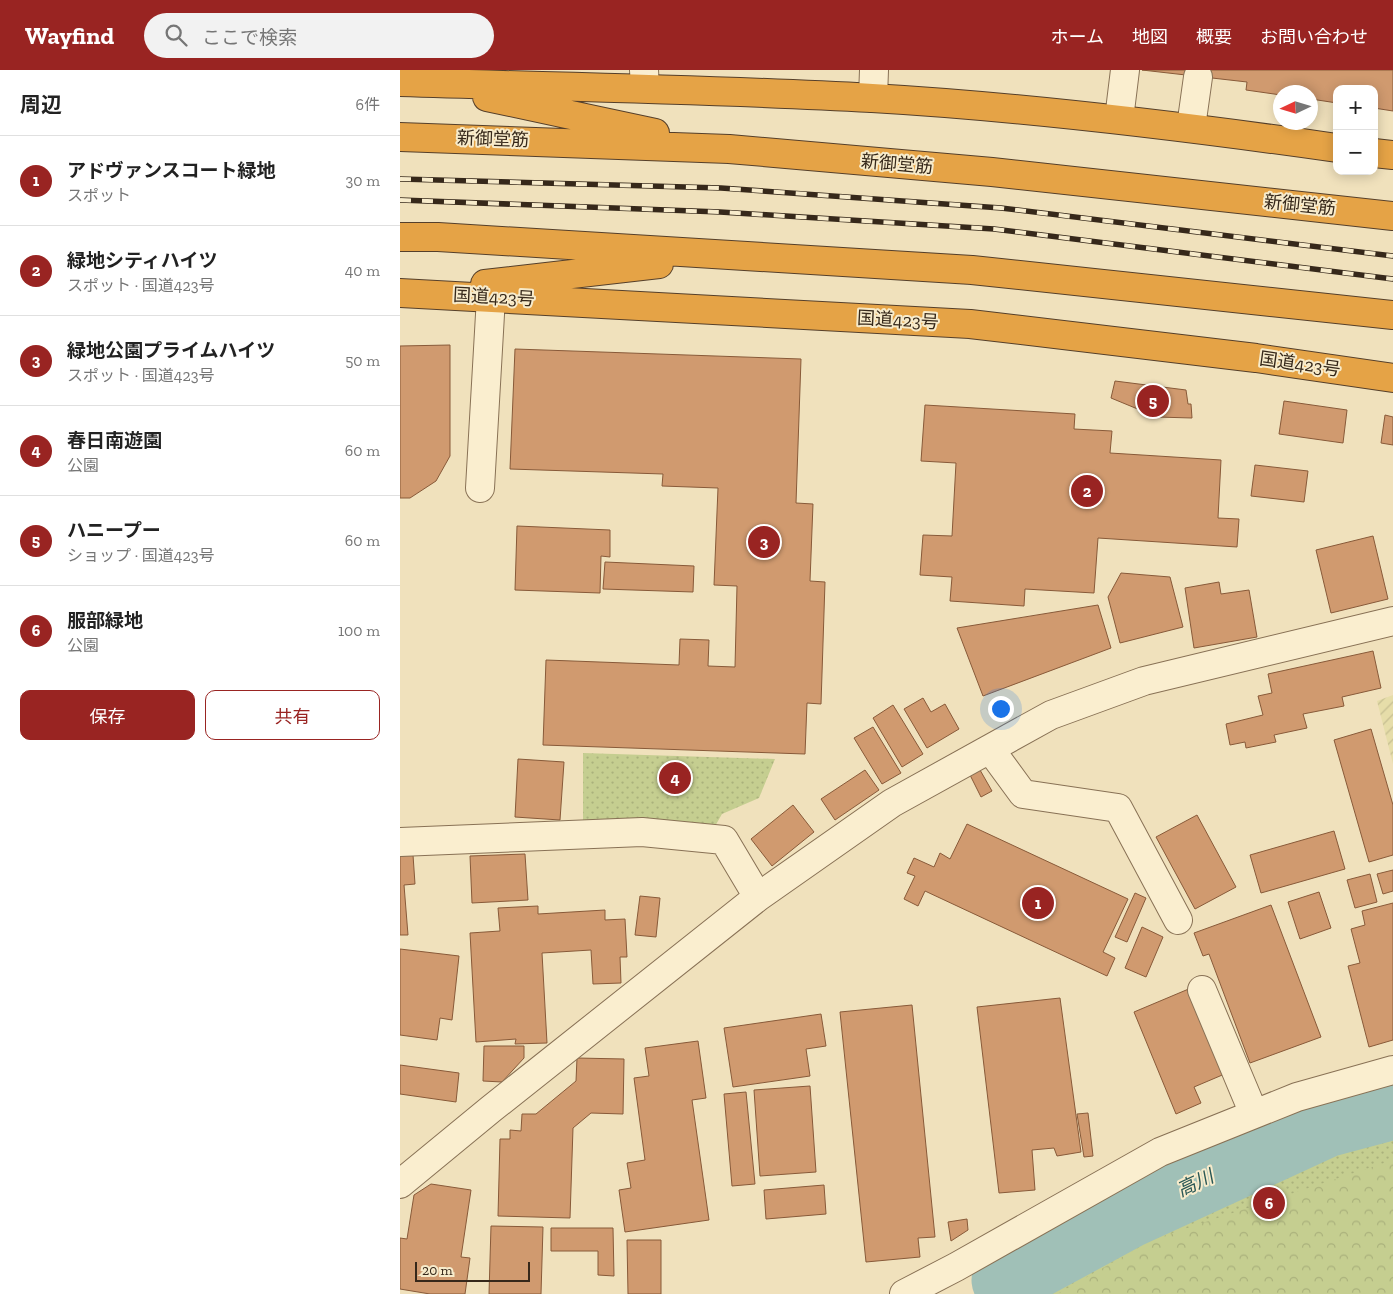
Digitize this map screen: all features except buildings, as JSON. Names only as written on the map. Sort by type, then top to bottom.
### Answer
[{"type":"highway","points":[[411,82],[644,79],[1119,119],[1191,127],[1333,147]]},
{"type":"highway","points":[[411,82],[729,149]]},
{"type":"highway","name":"新御堂筋","points":[[400,137],[729,149],[992,172],[1393,216]]},
{"type":"highway","points":[[1378,153],[1393,155]]},
{"type":"highway","points":[[400,238],[438,238],[972,270],[1390,315]]},
{"type":"highway","points":[[406,293],[730,256]]},
{"type":"highway","name":"国道423号","points":[[406,293],[970,324],[1256,358],[1393,378]]},
{"type":"street","points":[[873,98],[874,70]]},
{"type":"street","points":[[1119,119],[1125,70]]},
{"type":"street","points":[[1191,127],[1198,77]]},
{"type":"street","points":[[480,488],[491,297]]},
{"type":"street","points":[[400,1184],[491,1109],[758,898],[892,803],[1051,715],[1144,681],[1393,621]]},
{"type":"street","points":[[990,749],[1023,794],[1118,808],[1178,920]]},
{"type":"street","points":[[400,842],[642,832],[724,840],[758,898]]},
{"type":"street","points":[[1202,990],[1254,1114]]},
{"type":"street","points":[[904,1294],[956,1267],[1160,1152],[1296,1097],[1393,1070]]},
{"type":"shaded area","points":[[1393,695],[1393,764],[1377,701]]},
{"type":"green space","points":[[583,753],[775,759],[759,798],[722,814],[714,828],[583,822]]},
{"type":"green space","points":[[1393,1091],[1393,1294],[987,1294],[1303,1113]]},
{"type":"green space","points":[[1393,1160],[1393,1294],[1057,1294],[1154,1239]]},
{"type":"waterway","name":"高川","points":[[1006,1280],[1128,1214],[1326,1123],[1393,1105]]},
{"type":"railway","points":[[400,179],[721,188],[1001,208],[1393,256]]},
{"type":"railway","points":[[400,200],[720,212],[994,229],[1393,279]]},
{"type":"place","name":"ハニープー","points":[[1153,401]]},
{"type":"place","name":"緑地シティハイツ","points":[[1087,491]]},
{"type":"place","name":"緑地公園プライムハイツ","points":[[764,542]]},
{"type":"place","name":"春日南遊園","points":[[675,778]]},
{"type":"place","name":"アドヴァンスコート緑地","points":[[1038,903]]},
{"type":"place","name":"服部緑地","points":[[1269,1203]]}]
